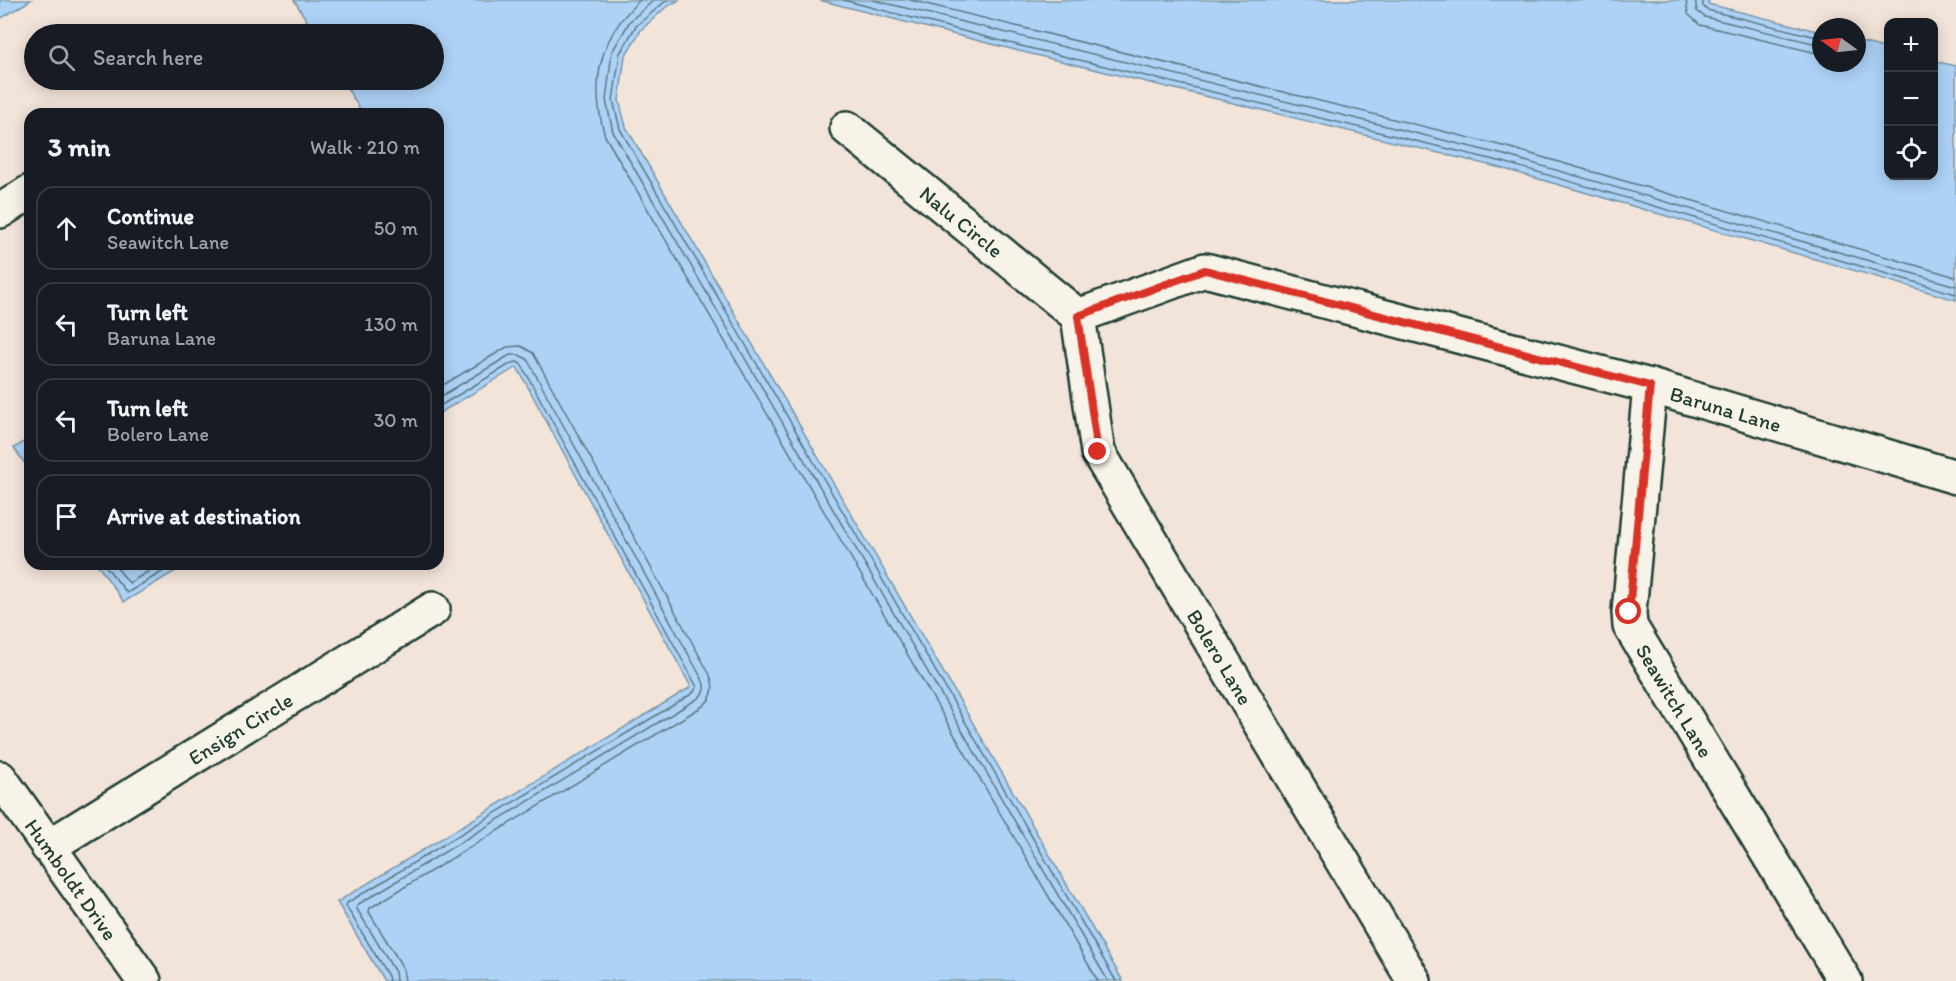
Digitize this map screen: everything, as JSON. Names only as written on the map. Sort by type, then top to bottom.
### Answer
[{"type":"street","name":"Nalu Circle","points":[[847,128],[1078,316]]},
{"type":"street","points":[[0,211],[24,196]]},
{"type":"street","name":"Baruna Lane","points":[[1078,316],[1205,270],[1650,386],[1956,477]]},
{"type":"street","name":"Bolero Lane","points":[[1078,316],[1098,452],[1414,981]]},
{"type":"street","name":"Seawitch Lane","points":[[1650,386],[1629,612],[1630,626],[1845,981]]},
{"type":"street","name":"Ensign Circle","points":[[48,847],[433,609]]},
{"type":"street","name":"Humboldt Drive","points":[[0,778],[144,981]]},
{"type":"water","points":[[0,0],[31,0],[0,19]]},
{"type":"water","points":[[294,0],[679,0],[665,8],[641,30],[625,56],[619,100],[626,127],[1123,981],[384,981],[337,902],[691,687],[517,367],[444,410],[444,108],[359,108],[348,90],[444,90],[444,24],[309,24]]},
{"type":"water","points":[[819,0],[1709,0],[1708,4],[1812,30],[1812,72],[1866,72],[1866,43],[1884,48],[1884,180],[1938,180],[1938,62],[1956,66],[1956,300],[1501,168]]},
{"type":"water","points":[[24,442],[24,462],[14,448]]},
{"type":"water","points":[[101,570],[177,570],[124,602]]},
{"type":"route","points":[[1098,452],[1078,316],[1205,270],[1650,386],[1629,612]]}]
